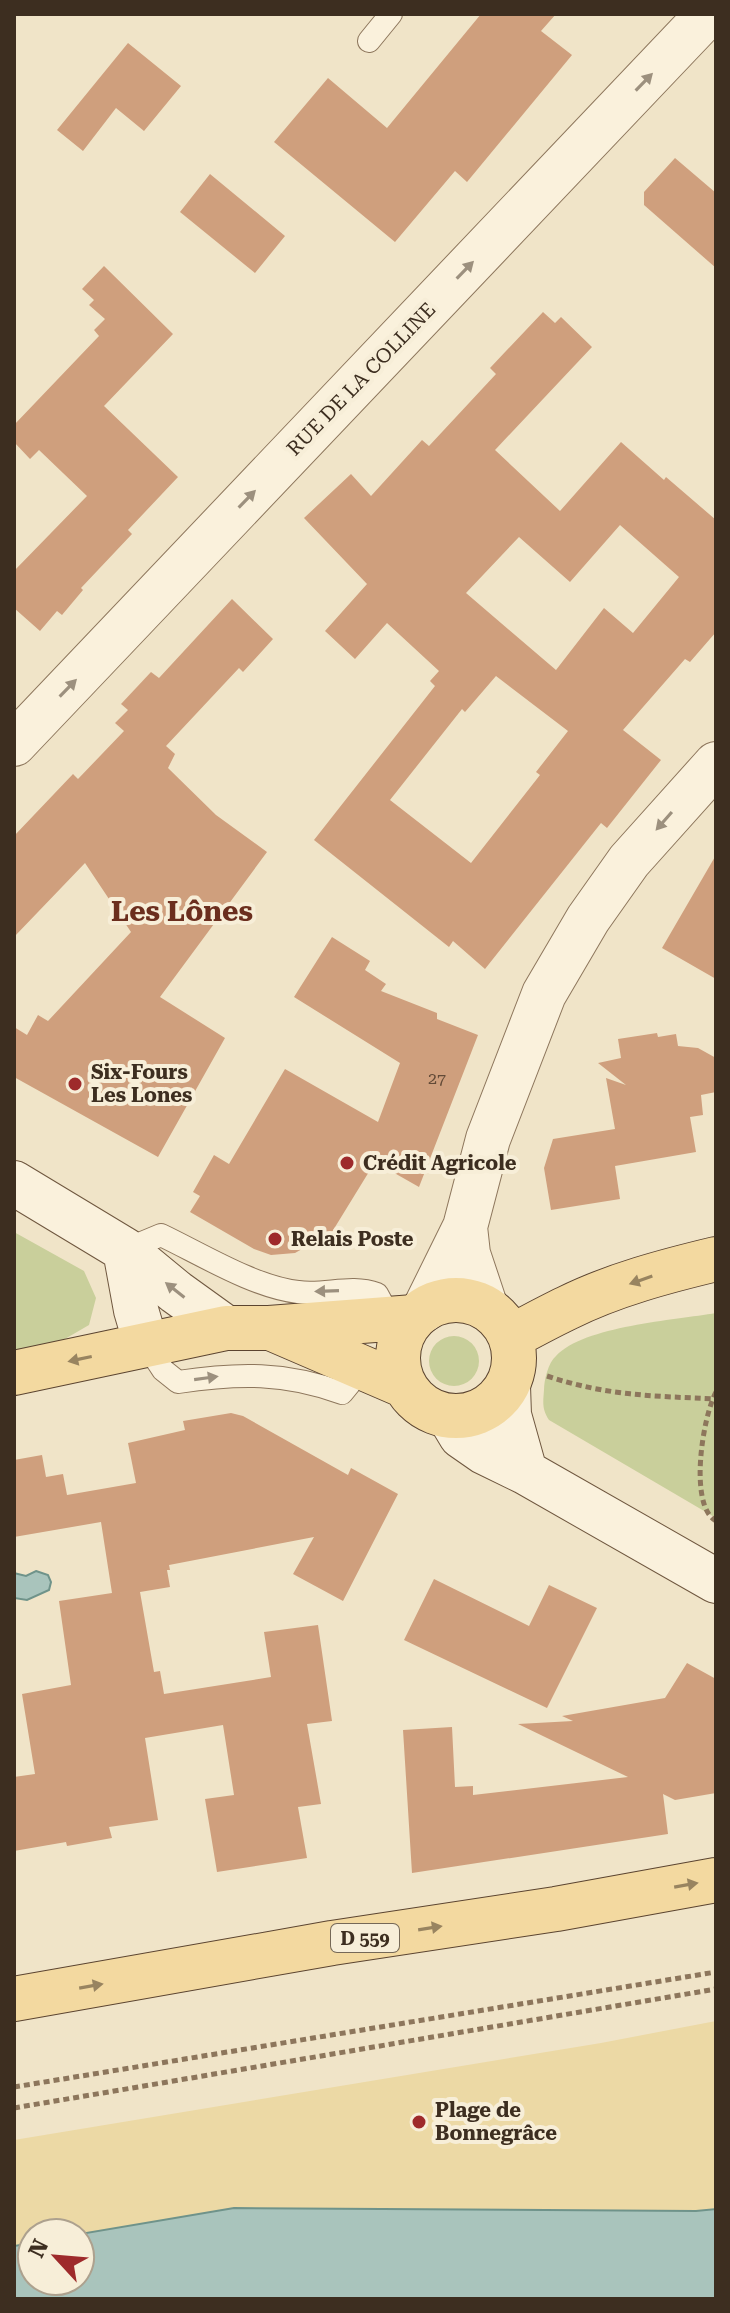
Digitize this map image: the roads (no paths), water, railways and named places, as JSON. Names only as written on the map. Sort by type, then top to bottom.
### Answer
[{"type":"main road","points":[[498,1322],[568,1307],[674,1269],[716,1259]]},
{"type":"main road","points":[[14,1373],[146,1344],[248,1328],[410,1315],[438,1302],[454,1300],[471,1301],[498,1322],[514,1353],[514,1370],[508,1386],[497,1400],[467,1416],[449,1416],[431,1411],[416,1401],[405,1386],[399,1368],[398,1350],[410,1315]]},
{"type":"main road","points":[[248,1328],[364,1366],[405,1386]]},
{"type":"main road","name":"D 559","points":[[14,1999],[716,1880]]},
{"type":"street","name":"RUE DE LA COLLINE","points":[[14,744],[708,14]]},
{"type":"street","points":[[410,1315],[465,1227],[488,1139],[544,994],[588,919],[629,861],[716,764]]},
{"type":"street","points":[[14,1183],[125,1250],[176,1292],[248,1328]]},
{"type":"street","points":[[465,1227],[468,1254],[498,1322]]},
{"type":"street","points":[[125,1250],[146,1344]]},
{"type":"street","points":[[508,1386],[509,1415],[525,1472]]},
{"type":"street","points":[[449,1416],[461,1436],[484,1452],[525,1472],[716,1581]]},
{"type":"lane","points":[[369,41],[391,14]]},
{"type":"lane","points":[[125,1250],[161,1235],[261,1282],[298,1292],[361,1288],[377,1294],[410,1315]]},
{"type":"lane","points":[[146,1344],[163,1370],[178,1382],[216,1376],[272,1376],[308,1381],[342,1393],[364,1366]]},
{"type":"water","points":[[36,1571],[48,1575],[51,1582],[49,1590],[27,1600],[14,1598],[14,1573],[26,1576]]},
{"type":"water","points":[[234,2208],[716,2209],[716,2299],[14,2299],[16,2246],[16,2297],[96,2297],[96,2231]]},
{"type":"place","name":"Six-Fours Les Lones","points":[[75,1084]]},
{"type":"place","name":"Crédit Agricole","points":[[347,1163]]},
{"type":"place","name":"Relais Poste","points":[[275,1239]]},
{"type":"place","name":"Plage de Bonnegrâce","points":[[419,2122]]},
{"type":"district","name":"Les Lônes","points":[[182,911]]}]
